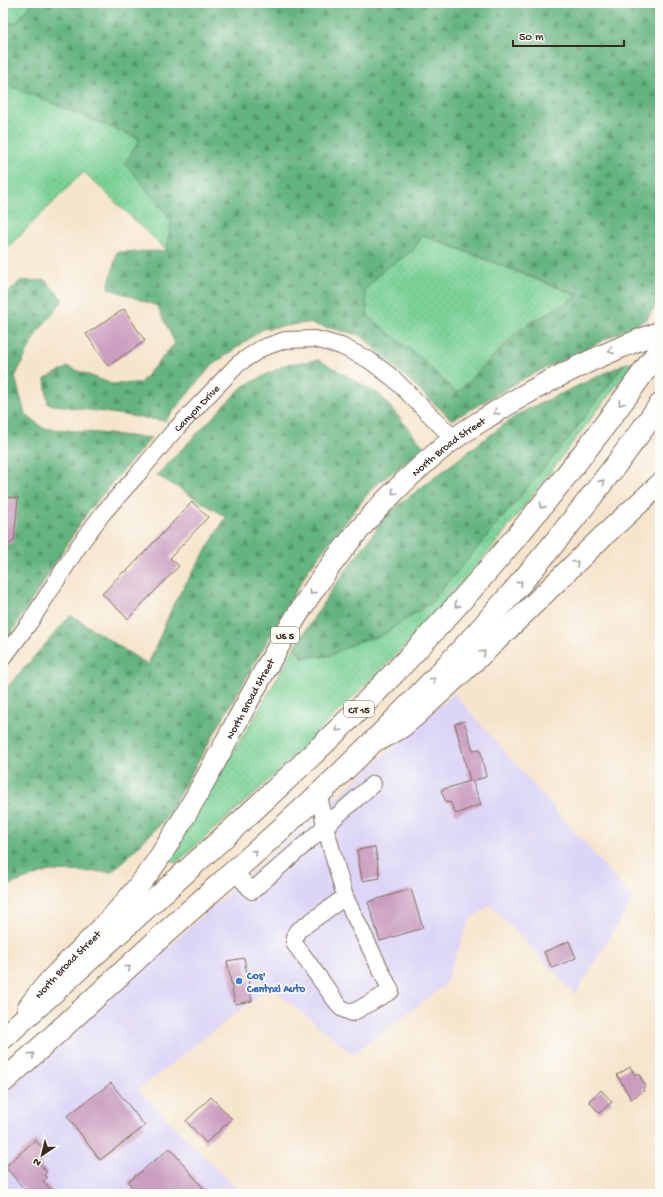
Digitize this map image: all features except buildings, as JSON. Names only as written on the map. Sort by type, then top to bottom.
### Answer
[{"type":"highway","name":"CT 15","points":[[9,1033],[285,780],[346,722],[405,662],[469,592],[530,520],[592,443],[656,339]]},
{"type":"highway","name":"CT 15","points":[[366,748],[441,671],[526,575],[590,498],[660,405]]},
{"type":"highway","points":[[3,1082],[320,794],[366,748]]},
{"type":"main road","name":"North Broad Street","points":[[9,1033],[45,985],[133,894],[154,865],[191,805],[289,628],[324,574],[356,532],[383,503],[419,468],[454,439],[522,396],[597,357],[656,339]]},
{"type":"main road","points":[[366,748],[402,727],[414,717],[495,642],[598,541],[660,484]]},
{"type":"street","name":"Canyon Drive","points":[[4,655],[30,622],[80,544],[103,513],[173,432],[238,364],[262,348],[286,340],[315,339],[341,346],[369,360],[393,378],[454,439]]},
{"type":"street","points":[[234,871],[252,891],[373,784]]},
{"type":"street","points":[[320,794],[325,826],[345,897],[391,991],[352,1013],[341,1008],[294,943],[296,932],[345,897]]},
{"type":"shaded area","points":[[454,693],[633,899],[575,995],[491,905],[470,919],[444,986],[353,1054],[270,987],[138,1090],[242,1194],[3,1194],[3,1093]]},
{"type":"green space","points":[[3,3],[32,3],[16,24],[3,23]]},
{"type":"green space","points":[[32,3],[660,3],[660,298],[647,319],[527,377],[452,420],[360,335],[307,323],[263,329],[212,365],[165,421],[48,404],[45,379],[68,367],[112,384],[140,383],[175,343],[157,306],[108,288],[117,252],[167,251],[171,220],[125,163],[140,139],[3,83],[3,23],[16,23]],"holes":[[[423,235],[578,295],[519,330],[457,393],[421,359],[368,316],[365,290],[386,268],[413,251]]]},
{"type":"green space","points":[[3,83],[140,139],[126,163],[171,220],[167,251],[84,172],[3,252]]},
{"type":"green space","points":[[423,235],[578,296],[519,330],[457,393],[421,359],[368,316],[365,290],[386,268],[412,251]]},
{"type":"green space","points":[[45,280],[63,300],[36,334],[15,377],[25,414],[43,428],[151,438],[88,511],[3,646],[3,298],[20,281]]},
{"type":"green space","points":[[319,360],[380,395],[425,448],[373,487],[308,570],[164,821],[112,872],[50,871],[14,883],[3,890],[3,692],[71,615],[148,665],[174,603],[226,517],[157,475],[242,387],[287,364]]},
{"type":"green space","points":[[635,361],[493,547],[402,649],[261,788],[176,863],[167,858],[254,718],[295,647],[302,657],[328,656],[359,641],[381,636],[569,438],[624,364]]},
{"type":"green space","points":[[624,364],[569,438],[432,602],[381,636],[359,641],[328,656],[302,657],[295,647],[331,591],[389,512],[518,414]]},
{"type":"place","name":"Cos' Central Auto","points":[[239,981]]}]
